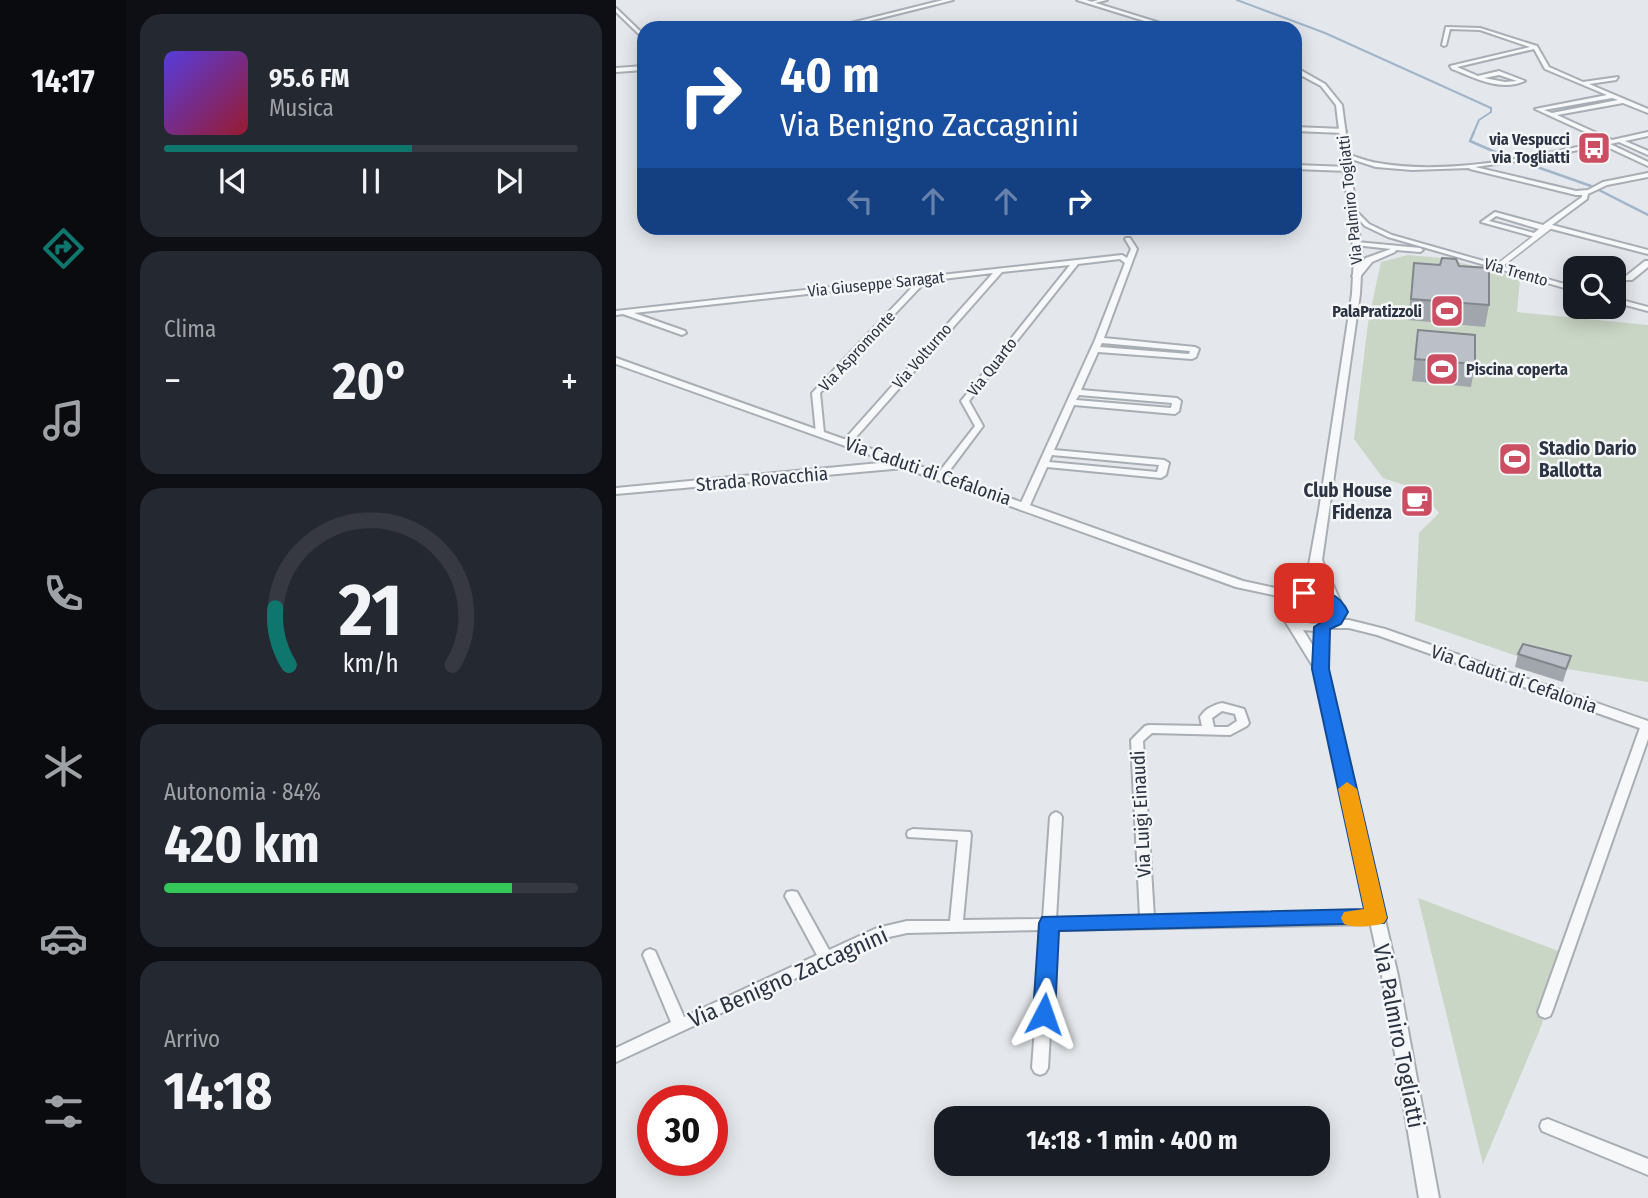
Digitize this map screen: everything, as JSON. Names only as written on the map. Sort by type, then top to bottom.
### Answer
[{"type":"street","points":[[863,21],[950,0]]},
{"type":"street","points":[[1080,0],[1150,21]]},
{"type":"street","points":[[1090,3],[1105,0]]},
{"type":"street","points":[[617,11],[637,31]]},
{"type":"street","points":[[1444,45],[1447,29],[1480,29],[1535,47],[1548,68],[1648,111]]},
{"type":"street","points":[[1479,77],[1499,73],[1522,81],[1504,85],[1479,77],[1452,66],[1535,47]]},
{"type":"street","points":[[616,70],[637,68]]},
{"type":"street","name":"Via Palmiro Togliatti","points":[[1302,74],[1332,93],[1339,105],[1357,243],[1356,276],[1317,561],[1310,585],[1298,595],[1287,614],[1320,669],[1376,918],[1429,1198]]},
{"type":"street","points":[[1584,83],[1615,78]]},
{"type":"street","points":[[1612,96],[1538,109],[1648,164]]},
{"type":"street","points":[[1550,115],[1625,101]]},
{"type":"street","points":[[1302,129],[1343,131]]},
{"type":"street","points":[[1302,168],[1349,171],[1377,166],[1469,167],[1648,134]]},
{"type":"street","points":[[1619,140],[1648,155]]},
{"type":"street","points":[[1638,159],[1648,155]]},
{"type":"street","points":[[1347,156],[1363,168]]},
{"type":"street","points":[[1469,167],[1572,193],[1585,193],[1644,176],[1648,180]]},
{"type":"street","points":[[1349,171],[1363,168]]},
{"type":"street","points":[[1500,265],[1585,198],[1585,193]]},
{"type":"street","name":"Via Trento","points":[[1352,209],[1376,231],[1563,286]]},
{"type":"street","points":[[1547,227],[1535,235],[1484,222],[1495,214],[1648,252]]},
{"type":"street","name":"Via Trento","points":[[1357,243],[1385,237],[1397,238]]},
{"type":"street","points":[[1025,505],[1098,344],[1127,261],[1134,249],[1128,239]]},
{"type":"street","name":"Via Trento","points":[[1357,243],[1458,256]]},
{"type":"street","name":"Via Trento","points":[[1356,276],[1370,259],[1408,249]]},
{"type":"street","name":"Via Giuseppe Saragat","points":[[620,313],[1122,257],[1127,261]]},
{"type":"street","name":"Via Quarto","points":[[941,476],[979,426],[965,401],[1076,262]]},
{"type":"street","points":[[1629,278],[1648,263]]},
{"type":"street","name":"Via Volturno","points":[[847,442],[999,271]]},
{"type":"street","name":"Via Aspromonte","points":[[820,433],[817,393],[924,279]]},
{"type":"street","points":[[1626,303],[1648,309]]},
{"type":"street","name":"Via Giuseppe Saragat","points":[[620,313],[682,333]]},
{"type":"street","points":[[1098,344],[1195,349],[1192,357],[1098,344]]},
{"type":"street","name":"Via Caduti di Cefalonia","points":[[616,361],[1240,584],[1298,595]]},
{"type":"street","points":[[1072,402],[1175,411],[1177,401],[1076,392]]},
{"type":"street","points":[[1044,464],[1161,475],[1164,463],[1049,452]]},
{"type":"street","name":"Strada Rovacchia","points":[[616,491],[908,464]]},
{"type":"street","name":"Via Palmiro Togliatti","points":[[1317,561],[1338,616],[1326,625],[1320,669]]},
{"type":"street","name":"Via Caduti di Cefalonia","points":[[1240,584],[1287,614]]},
{"type":"street","points":[[1298,595],[1319,594],[1335,603]]},
{"type":"street","name":"Via Caduti di Cefalonia","points":[[1335,603],[1381,632]]},
{"type":"street","points":[[1287,614],[1305,626],[1326,625]]},
{"type":"street","name":"Via Caduti di Cefalonia","points":[[1326,625],[1349,624],[1381,632],[1647,725]]},
{"type":"street","points":[[1545,1012],[1647,725]]},
{"type":"street","name":"Via Luigi Einaudi","points":[[1147,922],[1138,740],[1149,729],[1209,730]]},
{"type":"street","points":[[1040,1068],[1056,817]]},
{"type":"street","points":[[913,834],[965,835],[956,925]]},
{"type":"street","points":[[792,896],[826,958]]},
{"type":"street","name":"Via Benigno Zaccagnini","points":[[616,1055],[877,934],[907,927],[1376,918]]},
{"type":"street","points":[[650,955],[680,1025]]},
{"type":"street","points":[[1548,1125],[1648,1167]]},
{"type":"green space","points":[[1408,255],[1442,258],[1520,278],[1517,312],[1563,317],[1563,319],[1648,325],[1648,682],[1567,669],[1520,657],[1415,621],[1419,533],[1439,513],[1420,490],[1383,478],[1354,439],[1368,323],[1381,262]]},
{"type":"green space","points":[[1418,898],[1566,954],[1540,1029],[1483,1164]]},
{"type":"building","points":[[1442,258],[1456,259],[1459,266],[1489,268],[1489,305],[1411,299],[1414,263],[1440,265]]},
{"type":"building","points":[[1418,330],[1475,335],[1475,364],[1415,359]]},
{"type":"building","points":[[1523,644],[1571,656],[1566,669],[1518,654]]},
{"type":"waterway","points":[[1237,0],[1293,21]]},
{"type":"waterway","points":[[1302,24],[1491,108],[1491,112],[1479,120],[1473,134]]},
{"type":"waterway","points":[[1474,132],[1470,141],[1502,155]]},
{"type":"waterway","points":[[1523,162],[1591,186],[1648,215]]},
{"type":"slow traffic","points":[[1347,789],[1376,918],[1351,918]]},
{"type":"place","name":"via Vespucci via Togliatti","points":[[1594,148]]},
{"type":"place","name":"PalaPratizzoli","points":[[1447,311]]},
{"type":"place","name":"Piscina coperta","points":[[1442,369]]},
{"type":"place","name":"Stadio Dario Ballotta","points":[[1515,459]]},
{"type":"place","name":"Club House Fidenza","points":[[1417,501]]},
{"type":"route","points":[[1044,1014],[1049,923],[1376,918],[1320,669],[1322,627],[1335,620],[1338,607],[1326,596],[1304,593]]}]
